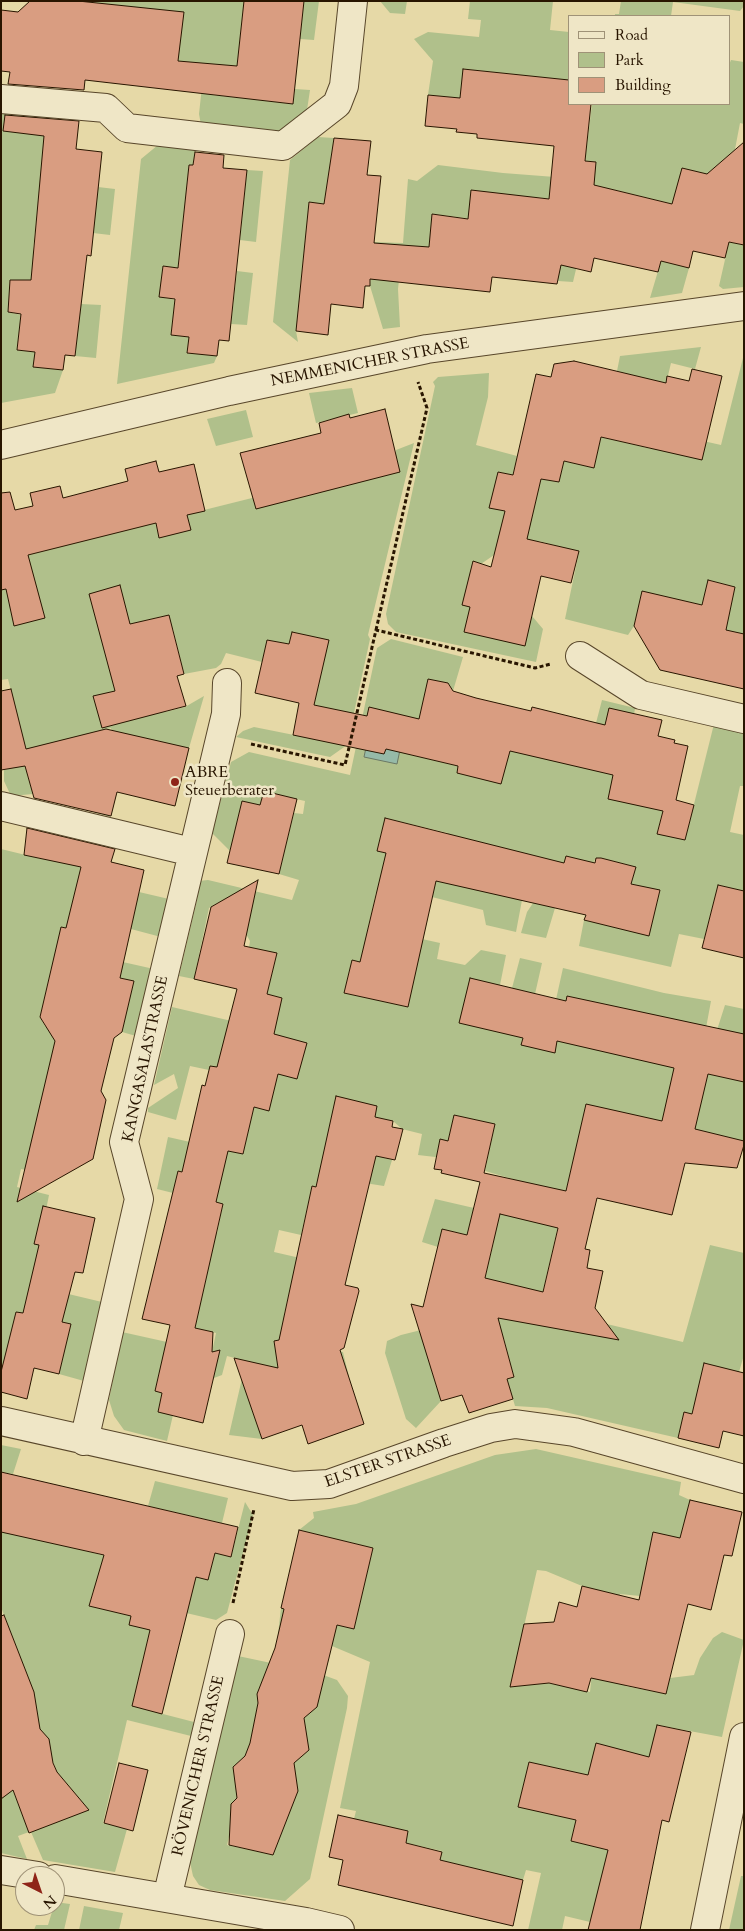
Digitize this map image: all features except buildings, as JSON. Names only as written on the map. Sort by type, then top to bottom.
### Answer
[{"type":"street","points":[[1,99],[106,108],[127,128],[283,146],[337,104],[344,86],[352,1]]},
{"type":"street","name":"NEMMENICHER STRASSE","points":[[1,445],[248,386],[408,354],[744,306]]},
{"type":"street","points":[[580,656],[641,695],[744,719]]},
{"type":"street","name":"KANGASALASTRASSE","points":[[84,1441],[139,1199],[124,1142],[226,714],[227,683]]},
{"type":"street","points":[[1,806],[192,852]]},
{"type":"street","name":"ELSTER STRASSE","points":[[1,1421],[292,1486],[329,1484],[444,1443],[491,1428],[515,1424],[574,1432],[744,1479]]},
{"type":"street","name":"RÖVENICHER STRASSE","points":[[167,1898],[230,1634]]},
{"type":"street","points":[[704,1930],[744,1737]]},
{"type":"street","points":[[1,1870],[15,1872]]},
{"type":"street","points":[[65,1881],[340,1930]]},
{"type":"path","points":[[218,748],[249,744],[345,765],[427,408],[408,354]]},
{"type":"path","points":[[376,630],[535,668],[580,656]]},
{"type":"path","points":[[230,1634],[230,1614],[260,1479]]},
{"type":"green space","points":[[71,1],[244,1],[237,66],[217,65],[213,95],[293,104],[295,89],[310,90],[307,110],[280,133],[201,125],[199,114],[203,77],[176,74],[131,7]]},
{"type":"green space","points":[[304,1],[319,1],[314,40],[300,39]]},
{"type":"green space","points":[[380,1],[407,1],[405,14],[390,13]]},
{"type":"green space","points":[[470,1],[553,1],[550,30],[568,32],[568,80],[464,69],[460,98],[428,95],[433,61],[414,39],[428,32],[479,37],[481,20],[468,19]]},
{"type":"green space","points":[[621,1],[744,1],[744,6],[740,11],[673,2],[671,15],[615,15],[619,14]]},
{"type":"green space","points":[[731,60],[744,62],[744,124],[740,123],[732,165],[673,204],[611,189],[583,240],[573,282],[558,281],[565,213],[570,201],[534,197],[497,222],[433,214],[427,264],[401,262],[398,289],[400,327],[383,329],[370,286],[374,242],[403,243],[408,179],[417,181],[438,165],[503,173],[594,180],[596,162],[585,161],[592,105],[730,105]]},
{"type":"green space","points":[[1,110],[50,115],[46,146],[44,146],[33,250],[43,282],[10,280],[8,312],[21,315],[17,350],[35,352],[34,367],[63,370],[55,393],[1,403]]},
{"type":"green space","points":[[318,137],[334,138],[324,204],[309,202],[296,331],[298,342],[273,322],[290,160]]},
{"type":"green space","points":[[158,145],[195,150],[193,165],[189,165],[178,268],[163,266],[160,297],[175,300],[171,335],[189,337],[187,353],[217,356],[214,363],[117,384],[141,159]]},
{"type":"green space","points":[[247,170],[263,171],[256,242],[240,240]]},
{"type":"green space","points":[[98,187],[115,189],[110,235],[93,233]]},
{"type":"green space","points":[[729,242],[744,245],[744,287],[723,289],[719,286]]},
{"type":"green space","points":[[661,261],[689,268],[682,293],[650,298]]},
{"type":"green space","points":[[237,271],[253,273],[247,325],[231,324]]},
{"type":"green space","points":[[81,304],[101,305],[96,358],[75,356]]},
{"type":"green space","points":[[701,347],[695,369],[671,363],[666,384],[617,371],[620,356]]},
{"type":"green space","points":[[744,354],[744,634],[725,632],[735,587],[709,580],[702,605],[642,592],[634,626],[628,635],[565,619],[579,552],[539,541],[494,555],[481,564],[473,562],[463,605],[532,616],[543,629],[536,662],[396,632],[388,624],[386,614],[435,386],[433,382],[438,377],[489,373],[488,397],[476,445],[517,456],[513,475],[498,472],[490,507],[532,517],[541,479],[559,482],[564,461],[594,468],[601,437],[652,449],[659,431],[721,445]]},
{"type":"green space","points":[[352,388],[358,413],[316,423],[309,393]]},
{"type":"green space","points":[[246,410],[253,437],[216,446],[207,419]]},
{"type":"green space","points":[[414,443],[368,635],[370,639],[347,745],[330,757],[236,737],[243,731],[254,727],[334,743],[342,711],[314,705],[328,640],[292,632],[289,644],[267,640],[262,662],[226,653],[221,664],[216,668],[184,674],[173,629],[167,630],[163,616],[131,624],[165,712],[185,707],[204,696],[189,748],[143,738],[114,740],[111,728],[67,739],[101,797],[115,800],[110,817],[56,800],[48,769],[27,774],[33,794],[11,796],[4,781],[4,770],[12,768],[16,761],[27,753],[8,679],[1,680],[1,590],[17,586],[28,555],[156,523],[160,538],[183,499],[204,510],[284,490],[396,454],[396,450]]},
{"type":"green space","points":[[391,639],[463,657],[453,691],[448,683],[435,681],[411,755],[458,766],[457,773],[487,780],[497,740],[596,723],[602,700],[635,708],[633,722],[654,787],[678,792],[676,800],[664,806],[657,833],[685,840],[714,724],[744,731],[744,786],[740,786],[730,832],[744,835],[744,891],[718,885],[704,939],[679,934],[671,967],[579,946],[584,920],[649,935],[660,891],[631,884],[636,867],[601,858],[596,858],[593,863],[566,856],[563,868],[544,858],[494,846],[522,900],[516,932],[486,925],[483,910],[432,897],[448,833],[385,818],[377,851],[396,855],[387,895],[376,893],[368,928],[372,965],[352,960],[344,993],[408,1007],[422,939],[440,943],[437,959],[465,965],[481,950],[506,955],[500,985],[460,1023],[502,1033],[504,1028],[524,1033],[521,1044],[638,1012],[567,996],[564,1008],[555,1004],[563,968],[664,993],[711,1001],[706,1028],[708,1074],[744,1082],[744,1141],[586,1105],[539,1308],[683,1342],[710,1245],[744,1253],[744,1355],[739,1372],[700,1416],[684,1412],[678,1438],[547,1408],[515,1406],[507,1379],[514,1377],[504,1339],[429,1362],[441,1401],[416,1428],[406,1419],[385,1353],[387,1341],[401,1335],[425,1329],[482,1291],[494,1241],[442,1229],[438,1247],[422,1242],[435,1199],[474,1208],[523,1182],[485,1171],[495,1124],[454,1115],[444,1158],[418,1155],[422,1134],[402,1129],[393,1121],[375,1117],[367,1153],[392,1160],[384,1186],[352,1181],[351,1195],[312,1186],[301,1235],[279,1230],[274,1252],[313,1261],[306,1294],[290,1289],[284,1315],[303,1343],[343,1352],[349,1377],[252,1410],[262,1439],[229,1435],[246,1361],[227,1356],[222,1375],[214,1378],[168,1367],[166,1375],[159,1373],[155,1391],[162,1393],[158,1411],[173,1415],[167,1441],[124,1430],[114,1416],[109,1400],[122,1332],[212,1352],[216,1333],[195,1328],[207,1275],[165,1265],[206,1230],[217,1233],[223,1204],[216,1202],[203,1177],[178,1171],[173,1193],[157,1189],[168,1137],[243,1154],[261,1077],[210,1066],[209,1070],[190,1066],[176,1120],[148,1112],[148,1108],[178,1088],[174,1074],[154,1085],[172,1007],[274,1031],[282,998],[267,994],[277,954],[249,947],[250,941],[246,934],[245,909],[219,902],[209,908],[194,979],[179,976],[197,900],[199,881],[208,880],[292,900],[299,880],[279,874],[294,813],[303,814],[305,801],[264,792],[260,805],[242,801],[230,851],[212,833],[231,762],[249,752],[350,775],[377,648]]},
{"type":"green space","points":[[48,835],[66,836],[62,851],[84,856],[67,928],[61,927],[87,954],[154,969],[136,1036],[122,1032],[134,981],[60,964],[51,969],[40,1017],[45,1026],[71,1031],[26,1170],[21,1169],[17,1187],[49,1195],[39,1245],[39,1287],[102,1302],[84,1381],[59,1374],[71,1324],[16,1312],[1,1374],[1,849],[42,859]]},
{"type":"green space","points":[[139,892],[169,899],[161,937],[131,929]]},
{"type":"green space","points":[[533,903],[555,908],[546,938],[521,933],[527,912]]},
{"type":"green space","points":[[520,958],[542,963],[535,994],[512,988]]},
{"type":"green space","points":[[725,1005],[744,1009],[744,1038],[717,1030]]},
{"type":"green space","points":[[1,1445],[21,1449],[13,1474],[1,1472]]},
{"type":"green space","points":[[536,1449],[681,1482],[679,1495],[690,1500],[680,1538],[653,1533],[644,1577],[660,1598],[620,1594],[616,1619],[629,1664],[625,1686],[666,1694],[670,1678],[694,1675],[700,1658],[713,1638],[722,1632],[744,1640],[722,1737],[657,1725],[653,1766],[588,1775],[529,1762],[518,1807],[576,1820],[571,1841],[616,1852],[590,1922],[565,1916],[562,1930],[528,1930],[541,1873],[526,1870],[523,1880],[439,1860],[442,1851],[406,1843],[408,1831],[354,1819],[356,1811],[340,1808],[370,1662],[332,1646],[278,1634],[281,1608],[295,1611],[295,1615],[354,1629],[373,1548],[299,1530],[314,1518],[313,1512],[356,1504],[495,1455]],"holes":[[[537,1570],[546,1571],[582,1586],[614,1594],[610,1611],[578,1603],[592,1672],[590,1692],[549,1683],[510,1687]]]},
{"type":"green space","points":[[155,1481],[228,1498],[222,1523],[148,1506]]},
{"type":"green space","points":[[245,1502],[253,1515],[227,1613],[216,1620],[93,1591],[89,1606],[131,1616],[150,1630],[132,1706],[194,1722],[191,1736],[127,1720],[103,1823],[127,1829],[115,1872],[43,1860],[31,1832],[74,1815],[23,1686],[30,1683],[1,1607],[1,1531],[208,1580],[215,1553],[231,1557]]},
{"type":"green space","points":[[238,1656],[271,1663],[227,1845],[273,1855],[315,1672],[337,1680],[348,1696],[310,1879],[285,1901],[210,1890],[199,1885],[193,1876],[190,1862]]},
{"type":"green space","points":[[1,1760],[29,1832],[18,1836],[27,1859],[1,1853]]},
{"type":"green space","points":[[741,1876],[744,1876],[744,1930],[729,1930]]},
{"type":"green space","points":[[65,1903],[70,1904],[64,1930],[34,1930],[36,1925],[48,1925],[51,1916],[65,1916]]},
{"type":"green space","points":[[84,1906],[123,1913],[119,1930],[79,1930]]},
{"type":"shaded area","points":[[368,738],[401,745],[397,764],[364,757]]},
{"type":"place","name":"ABRE Steuerberater","points":[[175,782]]}]
